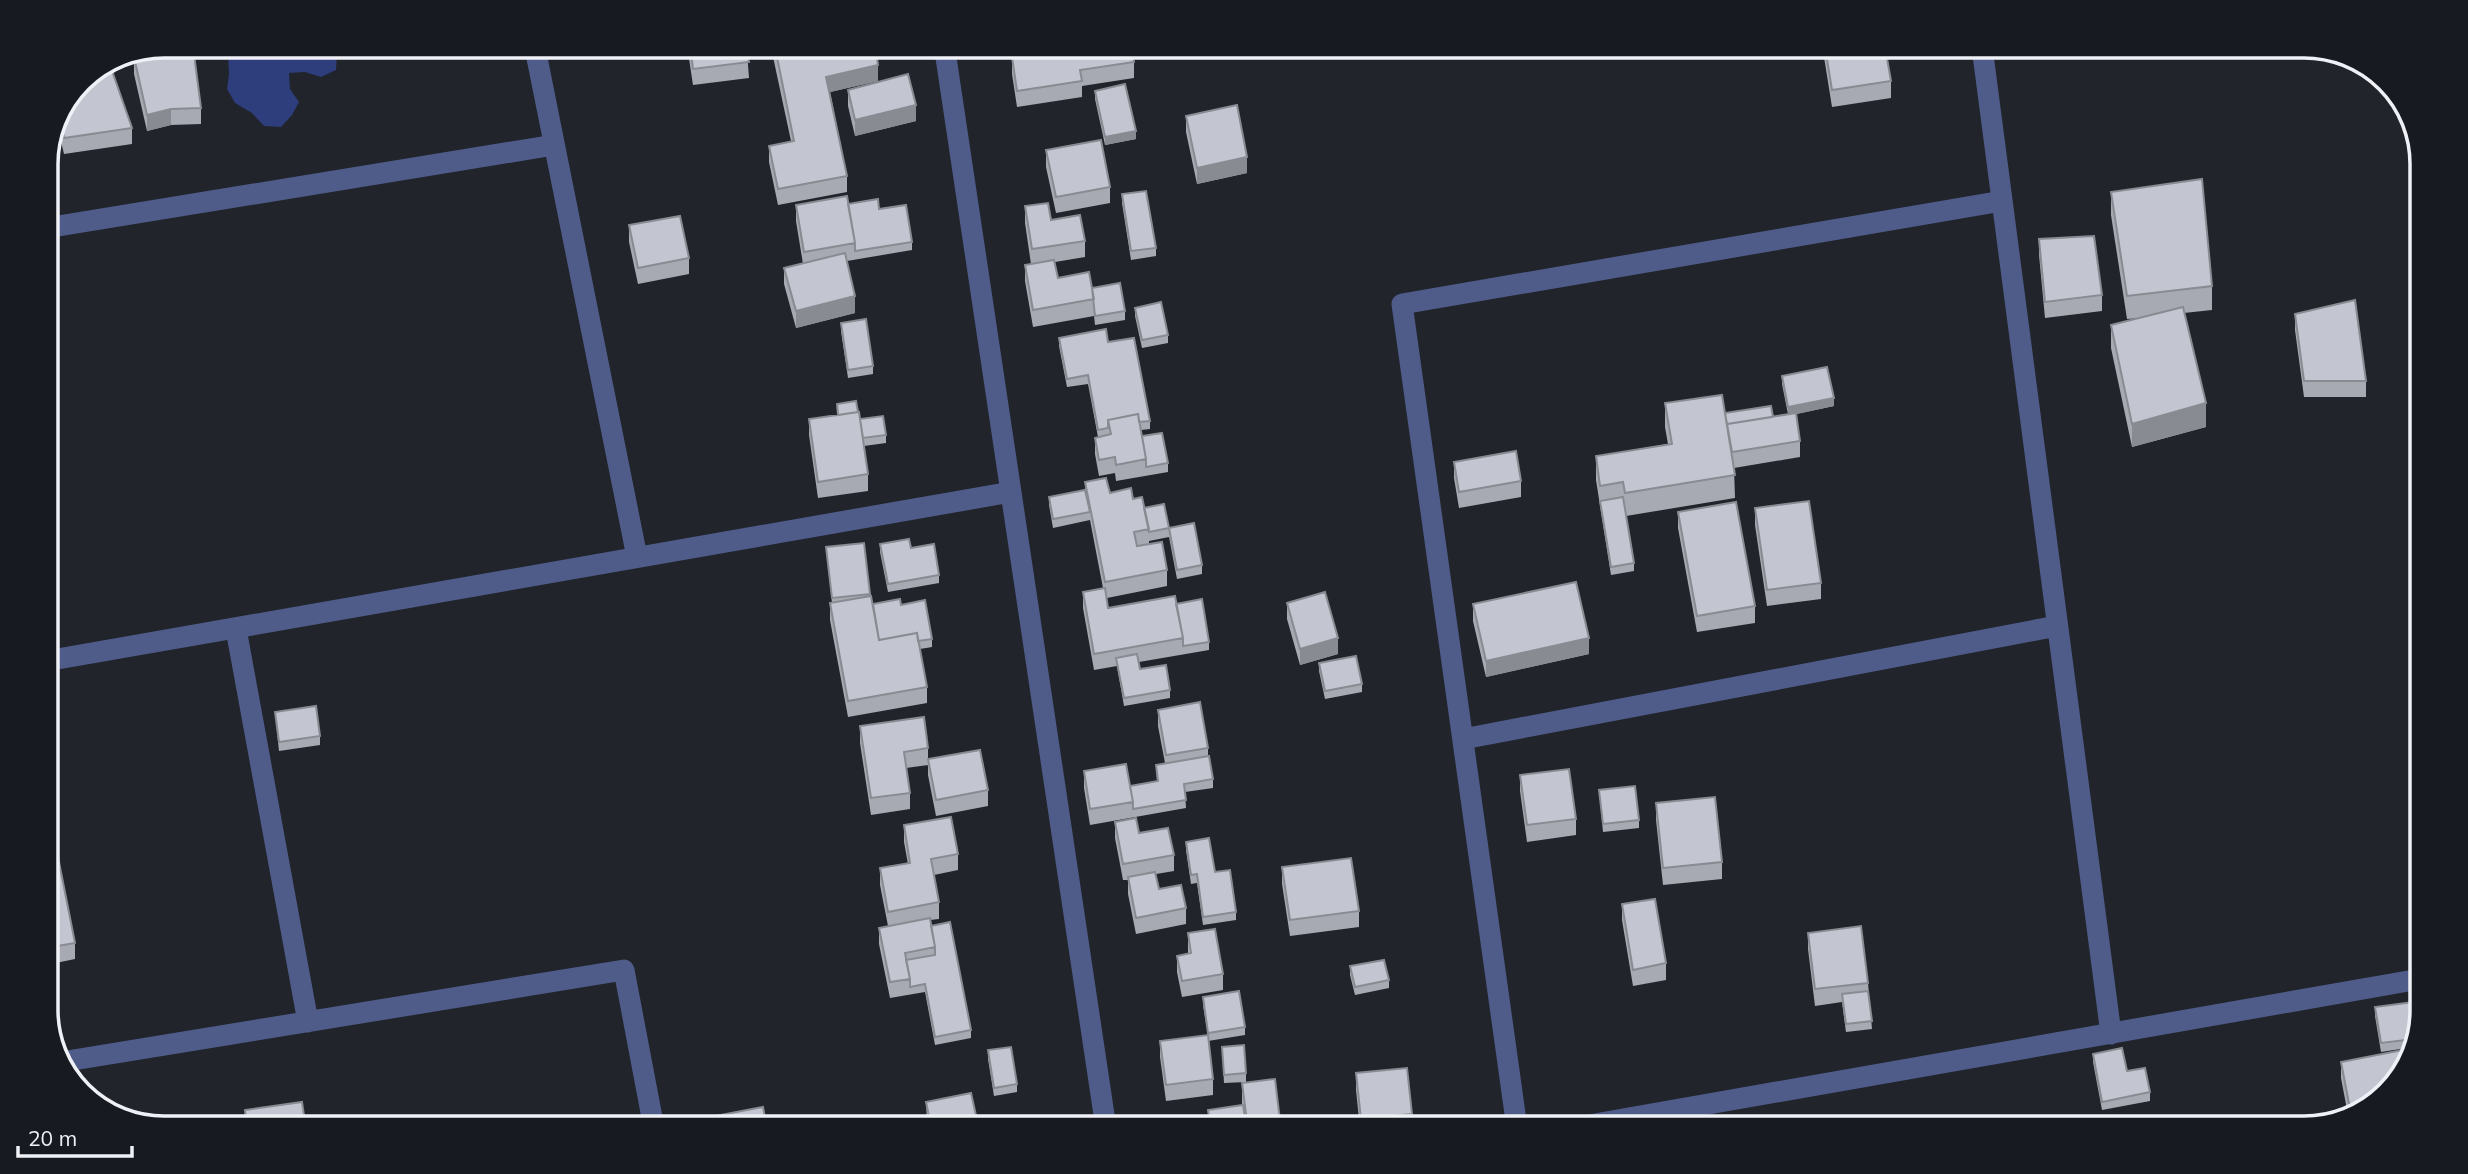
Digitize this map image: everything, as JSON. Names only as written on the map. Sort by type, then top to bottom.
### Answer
[{"type":"street","points":[[537,58],[637,557]]},
{"type":"street","points":[[946,58],[1104,1116]]},
{"type":"street","points":[[1983,58],[2110,1034]]},
{"type":"street","points":[[58,226],[554,145]]},
{"type":"street","points":[[1515,1116],[1402,304],[2002,201]]},
{"type":"street","points":[[58,659],[1011,492]]},
{"type":"street","points":[[1463,739],[2057,626]]},
{"type":"street","points":[[236,629],[308,1022]]},
{"type":"street","points":[[71,1060],[624,970],[652,1116]]},
{"type":"street","points":[[1646,1116],[2410,981]]},
{"type":"shaded area","points":[[228,58],[337,58],[336,70],[321,77],[305,72],[289,73],[290,89],[299,102],[281,127],[264,126],[252,113],[235,103],[227,89]]},
{"type":"building","points":[[164,58],[195,58],[201,108],[171,109],[147,115],[135,62]]},
{"type":"building","points":[[692,58],[748,58],[749,62],[693,69]]},
{"type":"building","points":[[777,58],[877,58],[878,65],[826,77],[847,176],[778,189],[769,146],[794,141]]},
{"type":"building","points":[[1012,58],[1133,58],[1134,62],[1080,70],[1082,81],[1017,91]]},
{"type":"building","points":[[1827,58],[1887,58],[1891,81],[1832,90]]},
{"type":"building","points":[[112,72],[132,128],[64,138],[63,132],[80,99],[94,84]]},
{"type":"building","points":[[908,74],[916,105],[855,120],[848,90]]},
{"type":"building","points":[[1125,84],[1136,131],[1105,137],[1095,91]]},
{"type":"building","points":[[1237,105],[1247,157],[1197,168],[1186,116]]},
{"type":"building","points":[[1101,140],[1110,187],[1056,197],[1046,150]]},
{"type":"building","points":[[2202,179],[2212,286],[2127,296],[2111,192]]},
{"type":"building","points":[[1146,191],[1156,248],[1131,251],[1122,194]]},
{"type":"building","points":[[847,196],[855,243],[804,252],[796,205]]},
{"type":"building","points":[[878,199],[879,209],[906,205],[912,242],[855,251],[848,204]]},
{"type":"building","points":[[1048,203],[1051,220],[1080,215],[1085,241],[1032,249],[1025,206]]},
{"type":"building","points":[[680,216],[689,258],[638,268],[629,225]]},
{"type":"building","points":[[2094,236],[2102,295],[2045,302],[2039,239]]},
{"type":"building","points":[[845,253],[855,296],[796,311],[784,268]]},
{"type":"building","points":[[1054,260],[1058,278],[1089,272],[1094,299],[1033,310],[1025,265]]},
{"type":"building","points":[[1120,283],[1125,311],[1095,316],[1092,288]]},
{"type":"building","points":[[2355,300],[2366,381],[2304,381],[2295,314]]},
{"type":"building","points":[[1161,302],[1168,335],[1142,340],[1135,308]]},
{"type":"building","points":[[2183,307],[2206,403],[2132,424],[2111,325]]},
{"type":"building","points":[[866,319],[873,366],[848,370],[841,323]]},
{"type":"building","points":[[1106,329],[1108,342],[1134,338],[1150,421],[1139,422],[1138,414],[1108,420],[1108,428],[1098,430],[1088,375],[1067,379],[1059,338]]},
{"type":"building","points":[[1827,367],[1834,398],[1788,407],[1782,376]]},
{"type":"building","points":[[1722,395],[1735,475],[1625,493],[1623,482],[1600,486],[1596,456],[1672,444],[1665,403]]},
{"type":"building","points":[[856,401],[858,412],[838,415],[837,404]]},
{"type":"building","points":[[1771,406],[1773,417],[1727,424],[1725,413]]},
{"type":"building","points":[[859,412],[868,474],[818,482],[809,419]]},
{"type":"building","points":[[1796,413],[1800,441],[1732,452],[1727,424]]},
{"type":"building","points":[[1138,414],[1146,459],[1116,465],[1115,457],[1099,460],[1095,438],[1111,434],[1108,420]]},
{"type":"building","points":[[883,416],[886,435],[863,438],[860,419]]},
{"type":"building","points":[[1162,433],[1168,463],[1146,467],[1142,436]]},
{"type":"building","points":[[1516,451],[1521,481],[1459,492],[1454,462]]},
{"type":"building","points":[[1106,478],[1110,493],[1131,488],[1133,499],[1142,497],[1149,529],[1134,532],[1137,546],[1162,542],[1167,570],[1105,582],[1085,482]]},
{"type":"building","points":[[1085,490],[1090,512],[1053,519],[1049,497]]},
{"type":"building","points":[[1623,497],[1634,563],[1611,567],[1600,501]]},
{"type":"building","points":[[1809,501],[1821,583],[1767,590],[1755,508]]},
{"type":"building","points":[[1736,502],[1755,606],[1697,616],[1678,512]]},
{"type":"building","points":[[1164,504],[1169,528],[1149,532],[1144,508]]},
{"type":"building","points":[[1194,523],[1202,565],[1177,570],[1169,528]]},
{"type":"building","points":[[909,539],[911,548],[934,544],[939,575],[888,584],[880,544]]},
{"type":"building","points":[[864,543],[870,594],[832,598],[826,547]]},
{"type":"building","points":[[1576,582],[1589,638],[1486,661],[1473,604]]},
{"type":"building","points":[[1105,588],[1108,608],[1175,596],[1183,638],[1094,654],[1083,592]]},
{"type":"building","points":[[1325,592],[1338,638],[1300,649],[1287,603]]},
{"type":"building","points":[[871,596],[879,640],[917,633],[927,687],[848,701],[830,603]]},
{"type":"building","points":[[900,599],[901,605],[925,600],[932,639],[918,641],[917,633],[879,640],[873,604]]},
{"type":"building","points":[[1202,599],[1209,642],[1183,646],[1176,604]]},
{"type":"building","points":[[1137,654],[1140,669],[1166,665],[1170,690],[1124,698],[1116,658]]},
{"type":"building","points":[[1356,656],[1362,684],[1325,691],[1319,663]]},
{"type":"building","points":[[1200,702],[1208,748],[1166,755],[1158,710]]},
{"type":"building","points":[[316,706],[320,736],[279,742],[275,712]]},
{"type":"building","points":[[924,717],[928,748],[904,752],[910,793],[871,798],[860,726]]},
{"type":"building","points":[[980,750],[988,790],[936,800],[928,759]]},
{"type":"building","points":[[1209,756],[1213,779],[1184,784],[1186,800],[1133,809],[1130,786],[1158,781],[1156,765]]},
{"type":"building","points":[[1126,764],[1133,802],[1090,809],[1084,771]]},
{"type":"building","points":[[1569,769],[1576,819],[1527,825],[1520,775]]},
{"type":"building","points":[[1635,786],[1639,820],[1603,824],[1599,790]]},
{"type":"building","points":[[1715,797],[1722,862],[1663,868],[1656,803]]},
{"type":"building","points":[[951,817],[958,854],[931,859],[939,902],[888,912],[880,868],[910,863],[904,825]]},
{"type":"building","points":[[1136,818],[1139,833],[1168,828],[1174,855],[1123,864],[1115,822]]},
{"type":"building","points":[[1209,838],[1215,872],[1230,870],[1236,912],[1203,917],[1197,874],[1191,875],[1186,842]]},
{"type":"building","points":[[58,857],[75,943],[58,946]]},
{"type":"building","points":[[1351,858],[1359,911],[1290,920],[1282,867]]},
{"type":"building","points":[[1155,872],[1159,889],[1181,885],[1186,908],[1136,918],[1128,877]]},
{"type":"building","points":[[1655,899],[1666,963],[1633,970],[1622,904]]},
{"type":"building","points":[[930,918],[935,947],[905,953],[910,979],[890,982],[879,928]]},
{"type":"building","points":[[950,922],[971,1030],[935,1037],[925,984],[910,987],[906,960],[935,955],[931,926]]},
{"type":"building","points":[[1861,926],[1868,983],[1815,989],[1808,933]]},
{"type":"building","points":[[1215,929],[1223,974],[1182,981],[1177,956],[1191,953],[1188,933]]},
{"type":"building","points":[[1384,960],[1389,980],[1355,987],[1350,966]]},
{"type":"building","points":[[1239,991],[1245,1027],[1208,1033],[1203,997]]},
{"type":"building","points":[[1868,991],[1872,1021],[1846,1024],[1842,994]]},
{"type":"building","points":[[2410,1003],[2405,1040],[2381,1043],[2375,1007]]},
{"type":"building","points":[[1208,1035],[1213,1079],[1166,1085],[1160,1041]]},
{"type":"building","points":[[1244,1045],[1246,1073],[1224,1075],[1222,1047]]},
{"type":"building","points":[[1011,1047],[1017,1084],[994,1088],[988,1050]]},
{"type":"building","points":[[2122,1048],[2127,1071],[2145,1068],[2150,1092],[2102,1102],[2093,1054]]},
{"type":"building","points":[[2402,1050],[2379,1085],[2349,1106],[2341,1062]]},
{"type":"building","points":[[1407,1068],[1412,1114],[1361,1116],[1356,1073]]},
{"type":"building","points":[[1275,1079],[1279,1116],[1246,1116],[1242,1083]]},
{"type":"building","points":[[971,1093],[976,1116],[929,1116],[926,1102]]},
{"type":"building","points":[[302,1102],[304,1116],[246,1116],[245,1110]]},
{"type":"building","points":[[1243,1105],[1245,1116],[1209,1116],[1208,1110]]},
{"type":"building","points":[[763,1107],[765,1116],[715,1116]]}]
